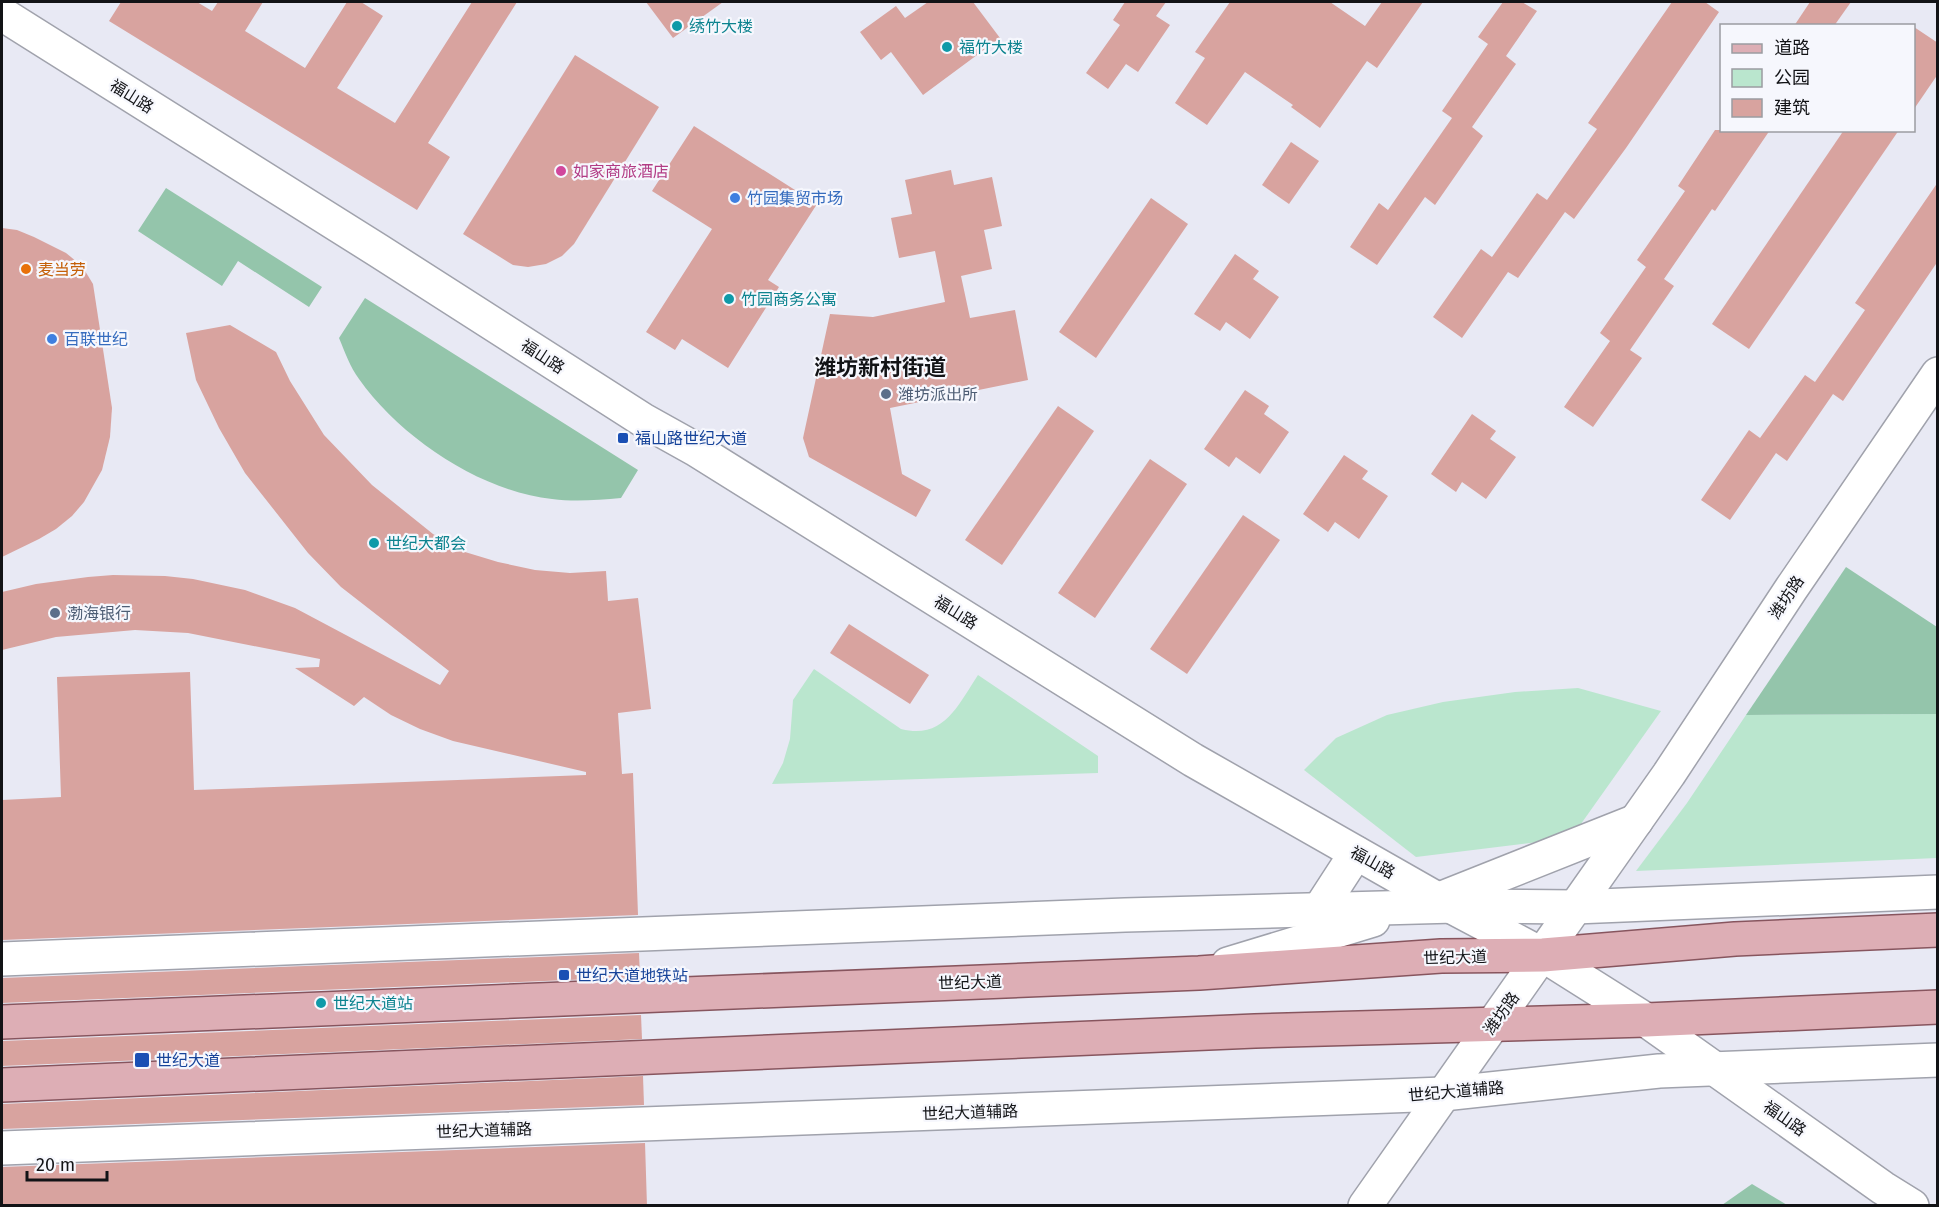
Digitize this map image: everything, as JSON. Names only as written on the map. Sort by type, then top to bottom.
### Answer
[{"type":"main road","name":"世纪大道","points":[[2,1022],[1199,973],[1441,956],[1543,955],[1735,939],[1938,930]]},
{"type":"main road","points":[[2,1085],[1256,1031],[1646,1020],[1938,1007]]},
{"type":"street","name":"福山路","points":[[2,14],[643,420],[704,454],[1193,760],[1356,853],[1436,904],[1543,955],[1646,1020],[1912,1206]]},
{"type":"street","name":"潍坊路","points":[[1365,1206],[1636,821],[1938,374]]},
{"type":"street","points":[[1199,973],[1436,904],[1636,821]]},
{"type":"street","points":[[1319,910],[1356,853]]},
{"type":"street","points":[[2,959],[1436,904],[1575,907],[1938,892]]},
{"type":"street","name":"世纪大道辅路","points":[[2,1148],[1443,1094],[1659,1071],[1938,1060]]},
{"type":"green space","points":[[166,188],[322,287],[309,307],[238,261],[222,286],[138,231]]},
{"type":"green space","points":[[365,298],[638,470],[621,498],[569,500],[525,494],[470,473],[420,441],[376,401],[350,364],[339,338]]},
{"type":"green space","points":[[1846,567],[1937,627],[1937,714],[1746,715]]},
{"type":"green space","points":[[814,669],[901,729],[916,731],[939,725],[948,717],[978,675],[1098,756],[1098,773],[772,784],[783,763],[790,739],[793,700]]},
{"type":"green space","points":[[1578,688],[1661,711],[1571,838],[1416,857],[1304,770],[1336,738],[1387,715],[1443,702],[1515,692]]},
{"type":"green space","points":[[1937,714],[1937,858],[1636,871],[1687,803],[1746,715]]},
{"type":"green space","points":[[1752,1184],[1787,1205],[1722,1205]]},
{"type":"building","points":[[121,2],[197,2],[212,11],[218,2],[263,2],[245,31],[305,68],[347,2],[361,2],[383,16],[337,88],[395,123],[472,2],[517,2],[428,143],[450,157],[417,210],[109,21]]},
{"type":"building","name":"绣竹大楼","points":[[646,2],[723,2],[673,38]]},
{"type":"building","name":"福竹大楼","points":[[928,2],[973,2],[1000,38],[923,95],[891,52],[881,60],[860,32],[896,6],[905,18]]},
{"type":"building","points":[[1125,2],[1166,2],[1156,16],[1170,25],[1138,72],[1126,64],[1108,89],[1086,73],[1120,25],[1113,20]]},
{"type":"building","points":[[1230,2],[1330,2],[1365,26],[1382,2],[1423,2],[1377,68],[1367,61],[1320,128],[1291,107],[1293,105],[1245,72],[1207,125],[1175,103],[1205,58],[1195,52]]},
{"type":"building","points":[[1503,2],[1522,2],[1537,11],[1506,56],[1516,64],[1472,127],[1483,136],[1435,205],[1425,197],[1377,265],[1350,247],[1379,203],[1388,210],[1452,118],[1442,111],[1488,44],[1478,37]]},
{"type":"building","points":[[1672,2],[1705,2],[1719,12],[1626,148],[1574,219],[1565,212],[1518,278],[1508,272],[1462,338],[1433,317],[1481,249],[1492,257],[1537,193],[1547,200],[1597,129],[1588,123]]},
{"type":"building","points":[[1810,2],[1851,2],[1835,24],[1795,24]]},
{"type":"building","points":[[1915,28],[1938,43],[1938,74],[1915,108]]},
{"type":"building","name":"如家商旅酒店","points":[[575,55],[659,107],[574,244],[562,256],[546,264],[528,267],[513,265],[463,234]]},
{"type":"building","points":[[694,126],[817,204],[768,280],[779,287],[728,368],[682,339],[675,350],[646,332],[712,229],[652,191]]},
{"type":"building","points":[[1715,130],[1720,130],[1720,132],[1769,132],[1715,211],[1712,209],[1664,279],[1674,286],[1630,350],[1642,358],[1593,427],[1564,407],[1610,341],[1600,333],[1646,267],[1637,260],[1685,191],[1678,186]]},
{"type":"building","points":[[1843,132],[1898,132],[1749,349],[1712,324]]},
{"type":"building","points":[[1291,142],[1319,161],[1289,204],[1262,185]]},
{"type":"building","name":"潍坊派出所","points":[[951,170],[954,185],[992,177],[1002,226],[984,230],[992,269],[961,276],[970,318],[1015,310],[1028,380],[890,408],[902,474],[931,490],[916,517],[809,457],[803,438],[830,314],[873,317],[945,302],[935,251],[899,258],[891,218],[912,214],[905,180]]},
{"type":"building","points":[[1938,182],[1938,261],[1843,401],[1833,394],[1787,461],[1776,453],[1730,520],[1701,500],[1749,430],[1760,438],[1805,375],[1815,382],[1865,310],[1855,303]]},
{"type":"building","points":[[1151,198],[1188,224],[1096,358],[1059,332]]},
{"type":"building","name":"百联世纪","points":[[2,228],[17,230],[66,253],[82,266],[93,284],[112,408],[110,437],[102,470],[84,502],[56,529],[2,557]]},
{"type":"building","points":[[1235,254],[1259,271],[1253,279],[1279,297],[1250,339],[1226,322],[1220,331],[1194,314]]},
{"type":"building","points":[[230,325],[276,352],[290,381],[324,435],[372,485],[433,534],[465,552],[535,570],[570,573],[606,571],[608,601],[638,598],[651,709],[618,713],[622,774],[633,773],[638,915],[2,940],[2,800],[61,797],[57,677],[190,672],[194,790],[586,775],[586,772],[453,741],[391,715],[364,697],[354,706],[295,668],[319,667],[320,659],[188,633],[135,630],[56,637],[2,650],[2,592],[36,584],[88,577],[165,576],[193,579],[245,590],[295,608],[440,685],[449,671],[341,587],[308,553],[245,473],[219,428],[196,380],[186,333]]},
{"type":"building","points":[[1245,390],[1269,406],[1264,414],[1289,432],[1260,474],[1236,457],[1229,467],[1204,449]]},
{"type":"building","points":[[1058,406],[1094,431],[1002,565],[965,540]]},
{"type":"building","points":[[1472,414],[1496,431],[1490,439],[1516,457],[1486,499],[1462,482],[1456,492],[1431,474]]},
{"type":"building","points":[[1344,455],[1368,471],[1362,479],[1388,496],[1359,539],[1335,522],[1328,532],[1303,514]]},
{"type":"building","points":[[1150,459],[1187,484],[1095,618],[1058,593]]},
{"type":"building","points":[[1243,515],[1280,540],[1187,674],[1150,649]]},
{"type":"building","points":[[849,624],[929,675],[910,704],[830,653]]},
{"type":"building","points":[[639,953],[640,977],[2,1003],[2,978]]},
{"type":"building","points":[[641,1015],[642,1039],[2,1066],[2,1041]]},
{"type":"building","points":[[643,1076],[644,1105],[2,1129],[2,1104]]},
{"type":"building","points":[[645,1143],[647,1206],[2,1206],[2,1167]]},
{"type":"place","name":"绣竹大楼","points":[[677,26]]},
{"type":"place","name":"福竹大楼","points":[[947,47]]},
{"type":"place","name":"如家商旅酒店","points":[[561,171]]},
{"type":"place","name":"竹园集贸市场","points":[[735,198]]},
{"type":"place","name":"麦当劳","points":[[26,269]]},
{"type":"place","name":"竹园商务公寓","points":[[729,299]]},
{"type":"place","name":"百联世纪","points":[[52,339]]},
{"type":"place","name":"潍坊派出所","points":[[886,394]]},
{"type":"place","name":"福山路世纪大道","points":[[623,438]]},
{"type":"place","name":"世纪大都会","points":[[374,543]]},
{"type":"place","name":"渤海银行","points":[[55,613]]},
{"type":"place","name":"世纪大道地铁站","points":[[564,975]]},
{"type":"place","name":"世纪大道站","points":[[321,1003]]},
{"type":"place","name":"世纪大道","points":[[142,1060]]},
{"type":"district","name":"潍坊新村街道","points":[[880,367]]}]
